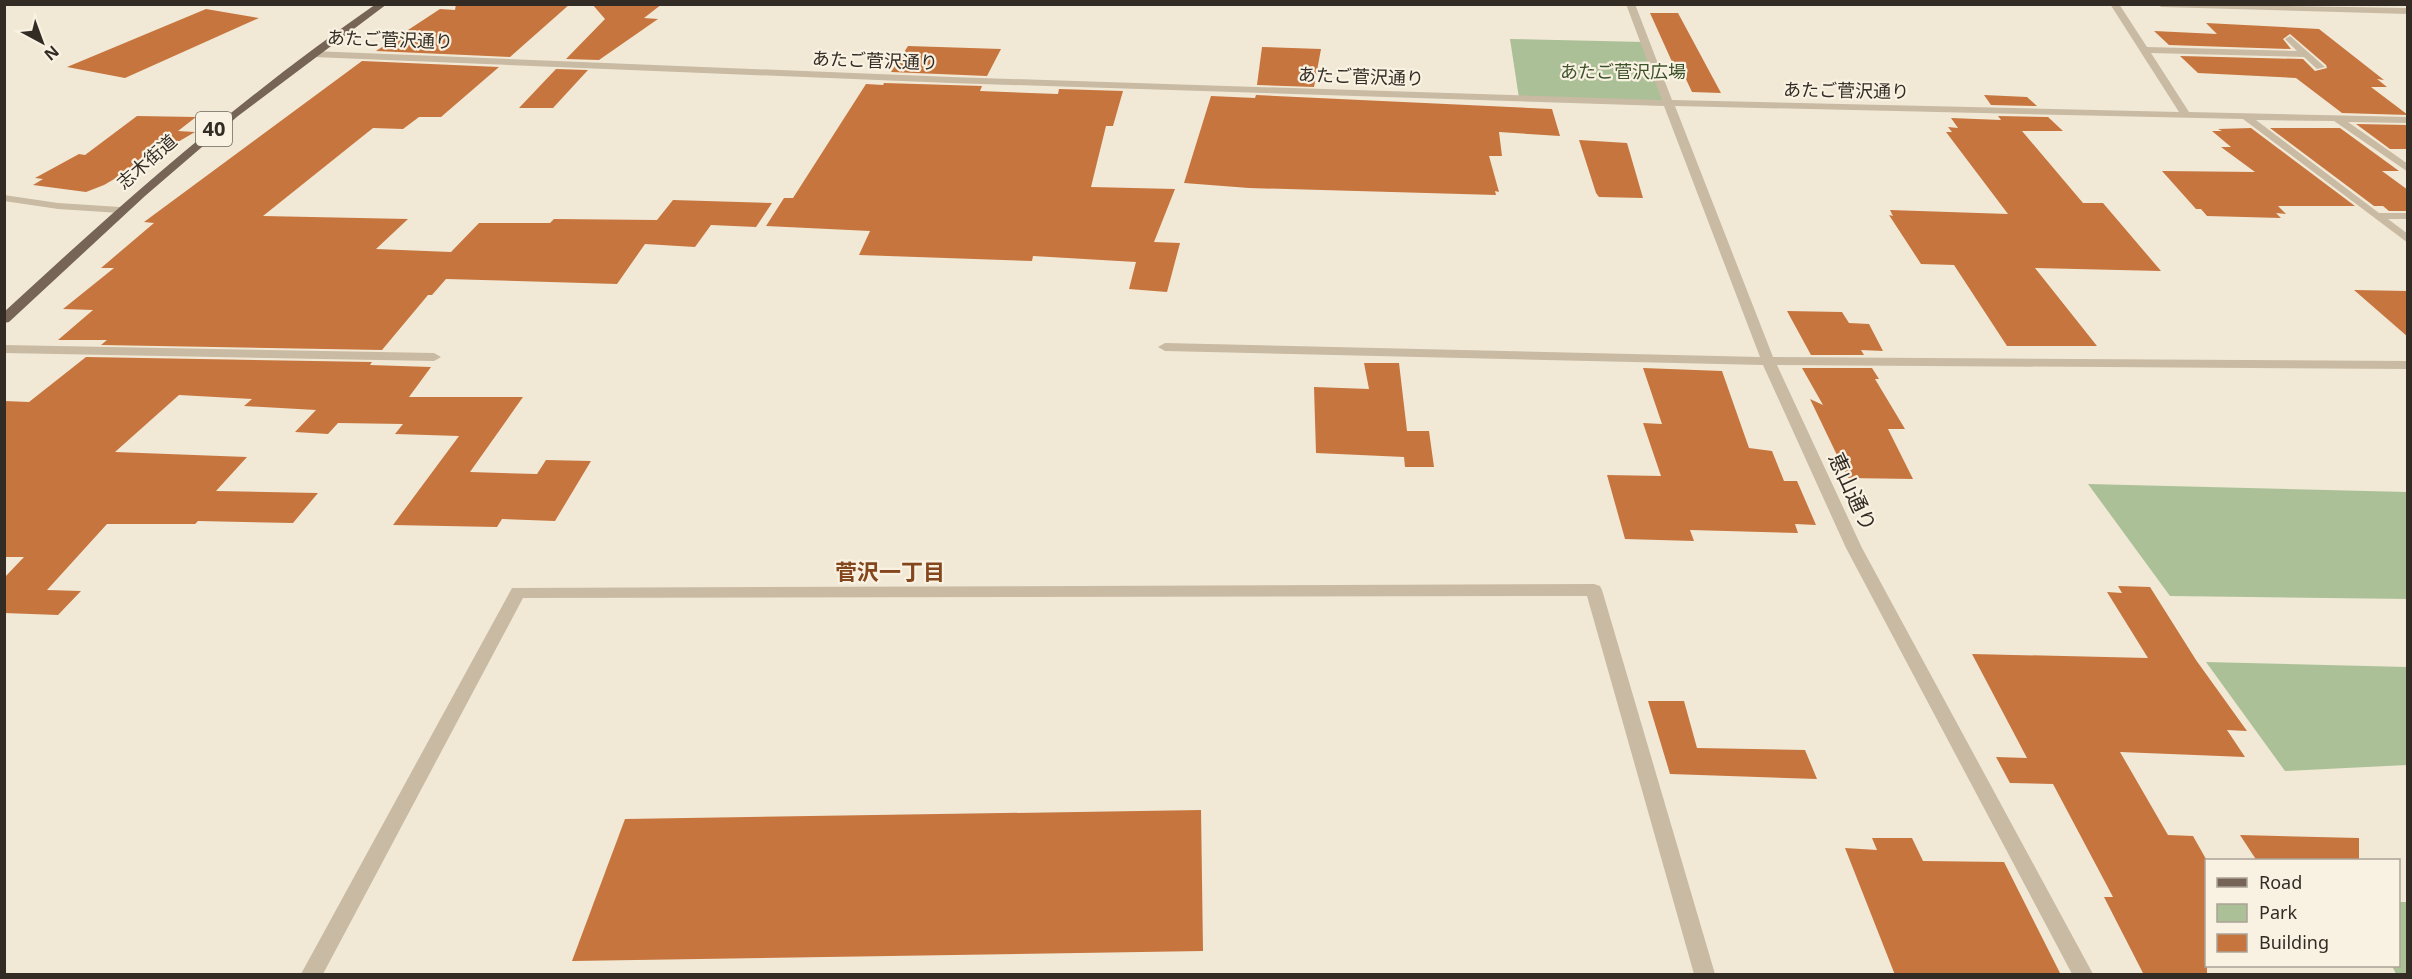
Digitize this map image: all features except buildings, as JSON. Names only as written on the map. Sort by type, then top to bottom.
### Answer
[{"type":"main road","name":"志木街道","points":[[4,319],[120,210],[191,148],[313,54],[383,4]]},
{"type":"street","name":"恵山通り","points":[[1630,4],[1768,361],[1854,548],[2083,975]]},
{"type":"street","points":[[2114,4],[2187,116]]},
{"type":"street","points":[[2161,4],[2408,11]]},
{"type":"street","points":[[2290,39],[2320,67]]},
{"type":"street","points":[[2143,50],[2306,54]]},
{"type":"street","name":"あたご菅沢通り","points":[[313,54],[963,81],[1668,104],[2408,120]]},
{"type":"street","points":[[2247,118],[2408,240]]},
{"type":"street","points":[[2337,119],[2408,169]]},
{"type":"street","points":[[4,198],[58,206],[120,210]]},
{"type":"street","points":[[2376,216],[2408,216]]},
{"type":"street","points":[[1165,347],[1768,361],[2408,365]]},
{"type":"street","points":[[4,349],[434,357]]},
{"type":"street","points":[[312,975],[518,592],[1594,590],[1705,975]]},
{"type":"green space","name":"あたご菅沢広場","points":[[1510,39],[1644,42],[1668,103],[1519,98]]},
{"type":"green space","points":[[2088,484],[2407,492],[2407,599],[2170,596]]},
{"type":"green space","points":[[2206,662],[2407,667],[2407,765],[2285,771]]},
{"type":"green space","points":[[2400,902],[2407,902],[2407,974],[2396,974],[2392,967],[2400,967]]},
{"type":"district","name":"菅沢一丁目","points":[[890,572]]}]
